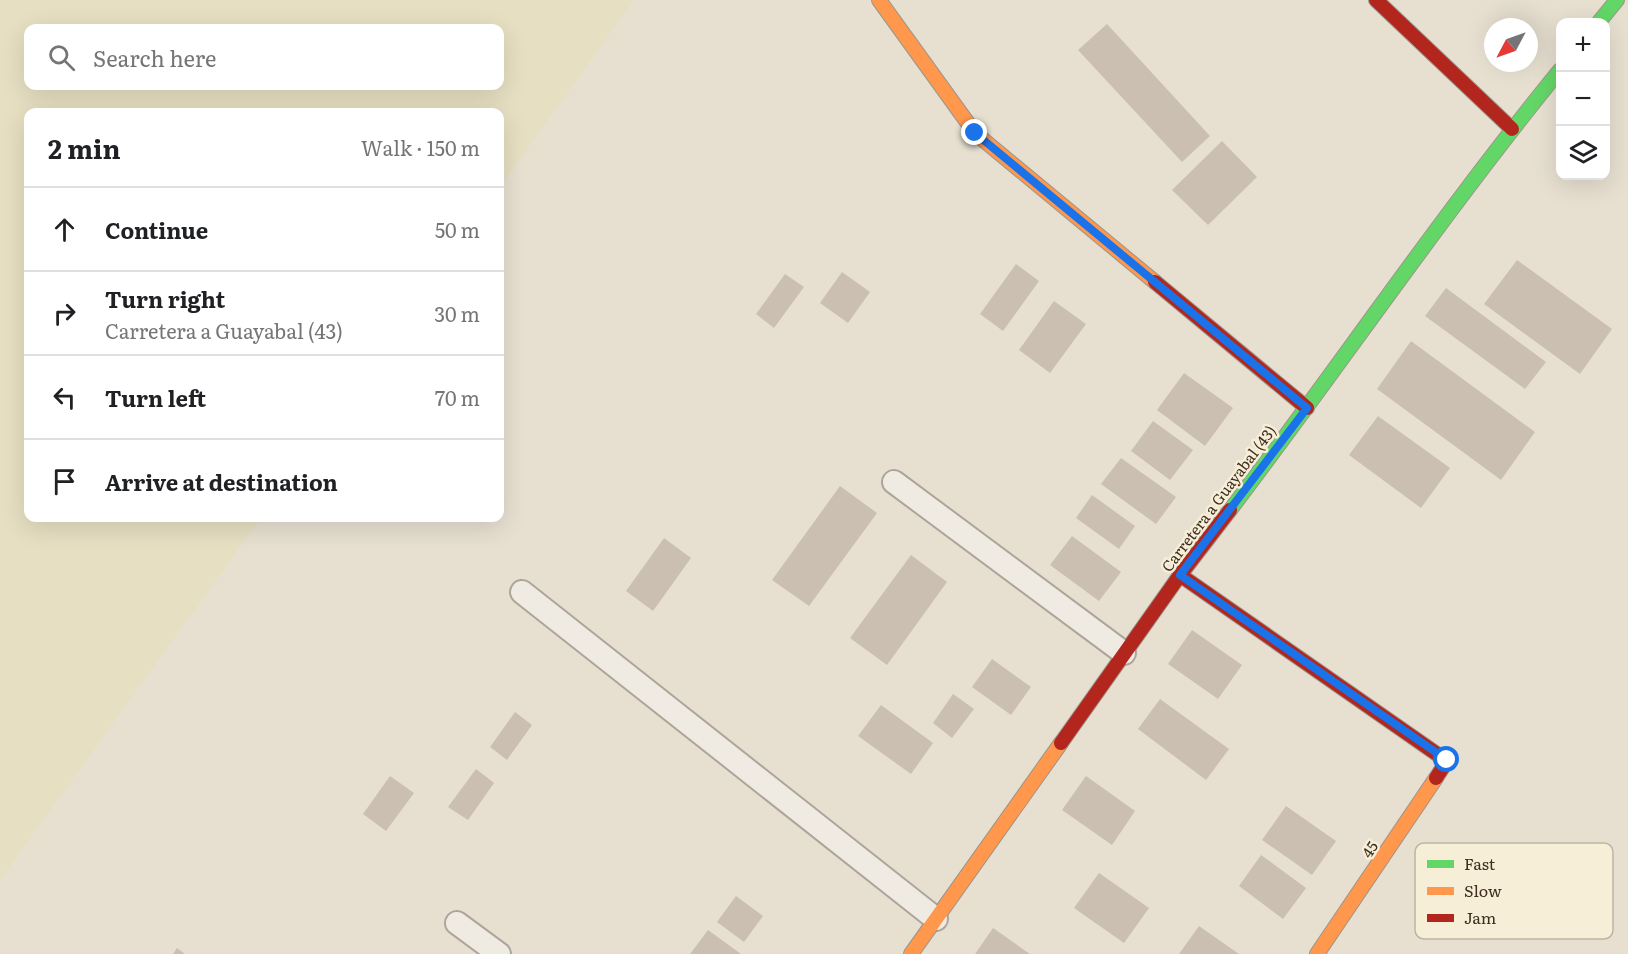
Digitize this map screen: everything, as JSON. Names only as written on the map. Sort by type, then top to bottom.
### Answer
[{"type":"street","points":[[879,0],[975,133],[1307,408]]},
{"type":"street","points":[[1376,0],[1512,129]]},
{"type":"street","points":[[1602,18],[1617,0]]},
{"type":"street","name":"Carretera a Guayabal (43)","points":[[911,954],[1180,575],[1307,408],[1512,129],[1558,72]]},
{"type":"street","name":"45","points":[[1180,575],[1447,760],[1317,954]]},
{"type":"lane","points":[[894,482],[1124,653]]},
{"type":"lane","points":[[522,592],[936,920]]},
{"type":"lane","points":[[457,923],[499,954]]},
{"type":"shaded area","points":[[0,0],[634,0],[504,181],[504,108],[24,108],[24,522],[258,522],[0,880]]},
{"type":"building","points":[[1107,24],[1210,136],[1182,162],[1078,50]]},
{"type":"building","points":[[1222,141],[1257,177],[1208,225],[1172,190]]},
{"type":"building","points":[[1517,260],[1612,329],[1580,374],[1484,304]]},
{"type":"building","points":[[1016,264],[1039,281],[1003,331],[980,314]]},
{"type":"building","points":[[842,272],[870,292],[848,323],[820,303]]},
{"type":"building","points":[[785,274],[804,287],[774,328],[756,314]]},
{"type":"building","points":[[1446,288],[1546,362],[1525,389],[1425,316]]},
{"type":"building","points":[[1054,301],[1086,324],[1050,373],[1019,350]]},
{"type":"building","points":[[1411,341],[1535,432],[1501,480],[1377,389]]},
{"type":"building","points":[[1184,373],[1233,408],[1205,446],[1157,410]]},
{"type":"building","points":[[1378,416],[1450,468],[1421,508],[1349,455]]},
{"type":"building","points":[[1153,421],[1193,450],[1170,480],[1131,451]]},
{"type":"building","points":[[1121,458],[1176,497],[1156,524],[1101,484]]},
{"type":"building","points":[[840,486],[877,513],[809,606],[772,580]]},
{"type":"building","points":[[1092,495],[1135,526],[1119,549],[1076,518]]},
{"type":"building","points":[[1072,536],[1121,572],[1099,601],[1050,565]]},
{"type":"building","points":[[664,538],[691,558],[653,611],[626,591]]},
{"type":"building","points":[[911,555],[947,582],[887,665],[850,638]]},
{"type":"building","points":[[1192,630],[1242,665],[1218,699],[1168,664]]},
{"type":"building","points":[[992,659],[1031,687],[1011,715],[972,687]]},
{"type":"building","points":[[953,694],[974,709],[952,738],[933,723]]},
{"type":"building","points":[[1160,699],[1229,749],[1206,780],[1138,729]]},
{"type":"building","points":[[881,705],[933,743],[911,774],[858,736]]},
{"type":"building","points":[[515,712],[532,725],[507,760],[490,747]]},
{"type":"building","points":[[476,769],[494,783],[468,820],[448,807]]},
{"type":"building","points":[[390,776],[414,793],[386,831],[363,814]]},
{"type":"building","points":[[1086,776],[1135,811],[1112,845],[1062,810]]},
{"type":"building","points":[[1286,806],[1336,841],[1312,875],[1262,840]]},
{"type":"building","points":[[1261,855],[1306,888],[1283,919],[1239,886]]},
{"type":"building","points":[[1099,873],[1149,908],[1124,943],[1074,908]]},
{"type":"building","points":[[736,896],[763,916],[744,942],[717,922]]},
{"type":"building","points":[[1199,926],[1239,954],[1179,954]]},
{"type":"building","points":[[993,928],[1030,954],[975,954]]},
{"type":"building","points":[[708,930],[741,954],[690,954]]},
{"type":"building","points":[[177,948],[185,954],[173,954]]},
{"type":"traffic: fast","points":[[1602,18],[1617,0]]},
{"type":"traffic: fast","points":[[1230,510],[1475,178],[1558,72]]},
{"type":"traffic: slow","points":[[879,0],[975,133],[1155,282]]},
{"type":"traffic: slow","points":[[911,954],[1061,743]]},
{"type":"traffic: slow","points":[[1317,954],[1436,778]]},
{"type":"traffic: jam","points":[[1376,0],[1512,129]]},
{"type":"traffic: jam","points":[[1155,282],[1307,408]]},
{"type":"traffic: jam","points":[[1061,743],[1180,575],[1230,510]]},
{"type":"traffic: jam","points":[[1180,575],[1447,761],[1436,778]]},
{"type":"route","points":[[975,133],[1307,408],[1180,575],[1447,760]]}]
